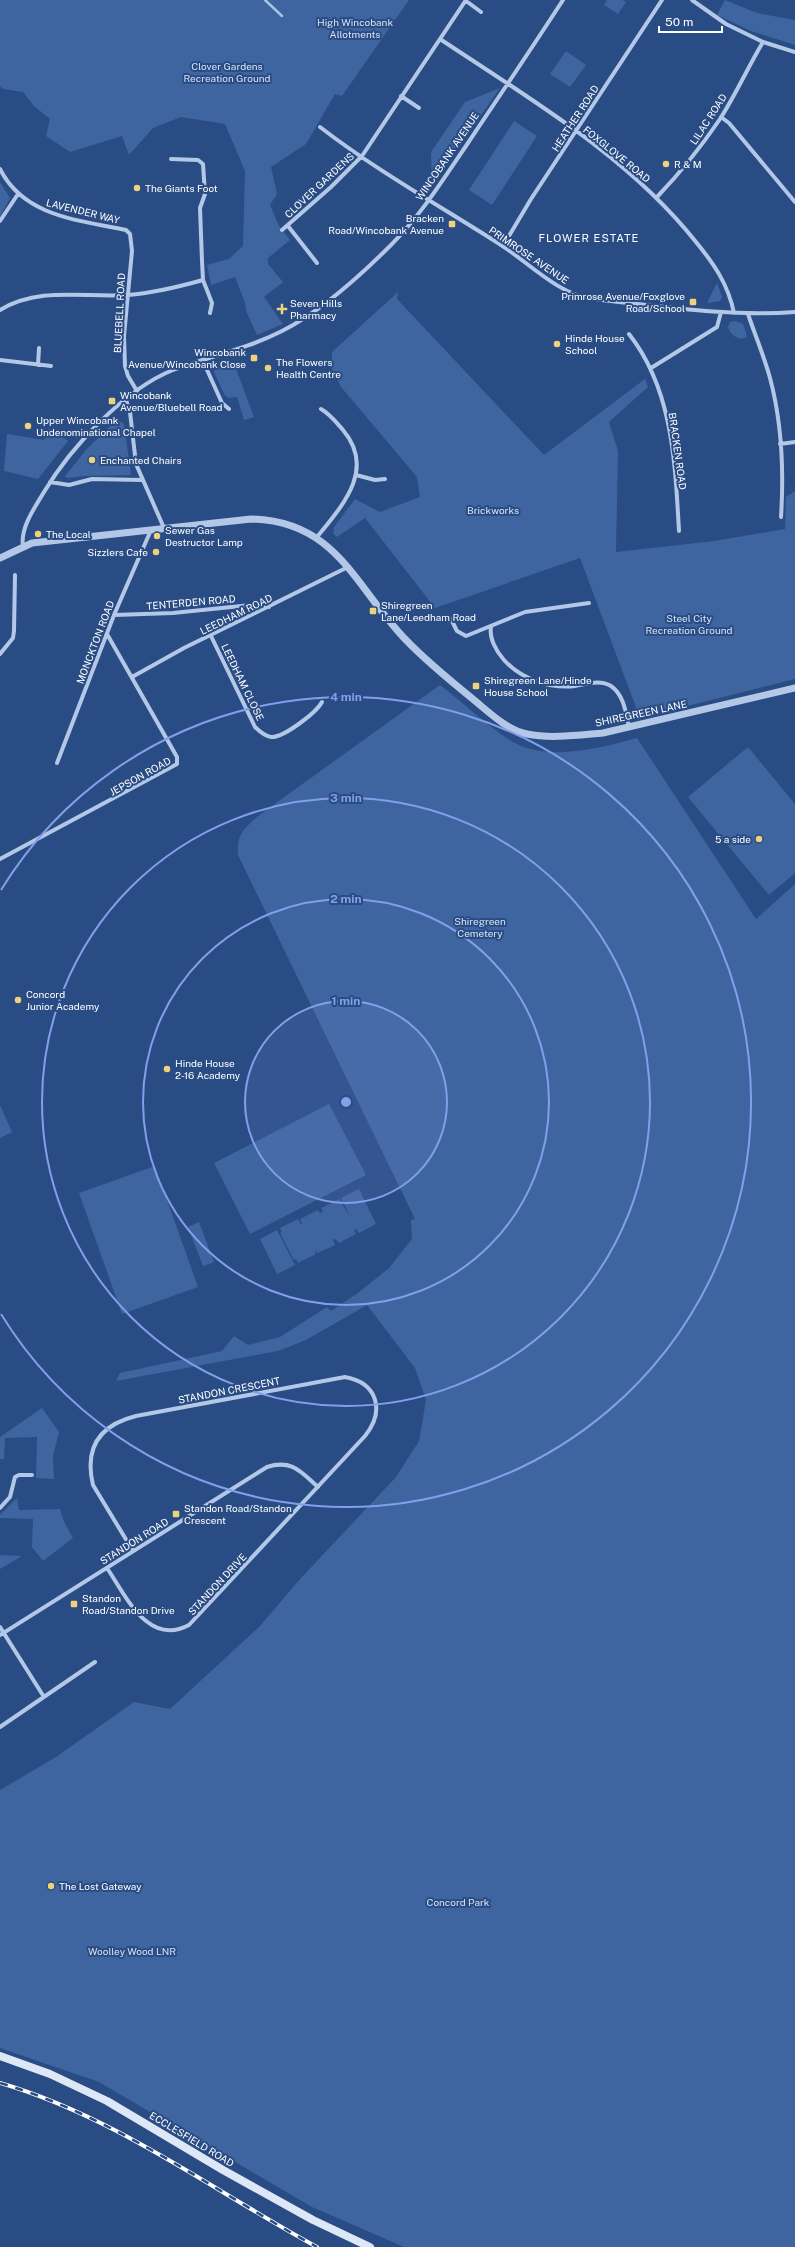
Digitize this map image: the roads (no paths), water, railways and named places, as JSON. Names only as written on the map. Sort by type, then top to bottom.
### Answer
[{"type":"main road","name":"ECCLESFIELD ROAD","points":[[0,2056],[50,2074],[107,2101],[306,2216],[370,2247]]},
{"type":"street","name":"WINCOBANK AVENUE","points":[[24,546],[22,539],[24,531],[50,482],[78,446],[126,400],[162,375],[260,341],[284,330],[309,314],[367,268],[391,245],[429,201],[509,85],[563,0]]},
{"type":"street","name":"HEATHER ROAD","points":[[502,246],[662,0]]},
{"type":"street","points":[[692,0],[716,18],[762,42],[795,52]]},
{"type":"street","name":"CLOVER GARDENS","points":[[282,230],[331,187],[362,156],[466,1],[481,12]]},
{"type":"street","points":[[440,39],[509,85]]},
{"type":"street","name":"LILAC ROAD","points":[[657,197],[679,174],[721,117],[762,42]]},
{"type":"street","name":"FOXGLOVE ROAD","points":[[509,85],[618,162],[657,197],[688,232],[718,271],[726,284],[734,313]]},
{"type":"street","points":[[401,96],[419,108]]},
{"type":"street","points":[[721,117],[729,123],[795,202]]},
{"type":"street","name":"CLOVER GARDENS","points":[[320,127],[429,201]]},
{"type":"street","points":[[172,159],[198,160],[203,164],[204,194],[200,208],[203,280],[212,303],[210,313]]},
{"type":"street","name":"LAVENDER WAY","points":[[0,170],[10,186],[35,207],[49,213],[126,230],[130,234]]},
{"type":"street","points":[[0,221],[18,194]]},
{"type":"street","name":"PRIMROSE AVENUE","points":[[429,201],[502,246],[566,290],[582,297],[748,314],[795,312]]},
{"type":"street","name":"CLOVER GARDENS","points":[[288,226],[317,262]]},
{"type":"street","name":"BLUEBELL ROAD","points":[[130,234],[132,251],[124,336],[125,366],[128,376],[137,391]]},
{"type":"street","points":[[0,310],[18,300],[34,296],[60,294],[127,295],[158,292],[203,280]]},
{"type":"street","points":[[651,368],[717,327],[721,312]]},
{"type":"street","points":[[748,314],[770,378],[780,444],[783,482],[781,517]]},
{"type":"street","name":"BRACKEN ROAD","points":[[629,334],[651,368],[667,420],[675,475],[679,531]]},
{"type":"street","points":[[38,365],[40,348]]},
{"type":"street","points":[[0,360],[50,366]]},
{"type":"street","points":[[203,361],[222,403],[229,409]]},
{"type":"street","points":[[126,400],[130,412],[136,464],[142,480],[157,509],[164,528]]},
{"type":"street","points":[[317,537],[346,500],[356,475],[356,457],[352,442],[328,413],[321,409]]},
{"type":"street","points":[[780,444],[795,442]]},
{"type":"street","points":[[356,475],[375,480],[385,479]]},
{"type":"street","points":[[50,482],[69,486],[92,480],[142,480]]},
{"type":"street","name":"SHIREGREEN LANE","points":[[24,546],[151,529],[251,519],[270,519],[296,526],[317,537],[330,547],[348,567],[406,640],[438,671],[490,713],[516,731],[527,734],[570,736],[629,728],[795,688]]},
{"type":"street","name":"MONCKTON ROAD","points":[[58,763],[106,634],[151,529]]},
{"type":"street","points":[[0,558],[24,546]]},
{"type":"street","name":"LEEDHAM ROAD","points":[[132,677],[348,567]]},
{"type":"street","points":[[0,654],[13,638],[16,620],[15,575]]},
{"type":"street","points":[[451,619],[457,631],[466,636],[525,612],[589,603]]},
{"type":"street","name":"TENTERDEN ROAD","points":[[114,615],[173,613],[261,604],[269,607]]},
{"type":"street","points":[[491,627],[490,633],[499,654],[517,672],[528,678],[541,683],[564,686],[597,682],[611,686],[620,697],[629,728]]},
{"type":"street","name":"JEPSON ROAD","points":[[0,859],[177,764],[177,758],[106,634]]},
{"type":"street","name":"LEEDHAM CLOSE","points":[[211,636],[255,727],[264,735],[270,737],[280,735],[312,714],[322,702]]},
{"type":"street","name":"STANDON CRESCENT","points":[[133,1551],[93,1485],[91,1474],[91,1463],[96,1444],[109,1426],[119,1420],[345,1376],[355,1378],[363,1384],[374,1397],[377,1413],[375,1421],[365,1436],[318,1488]]},
{"type":"street","name":"STANDON ROAD","points":[[2,1634],[267,1467],[278,1464],[291,1465],[318,1488]]},
{"type":"street","points":[[0,1508],[10,1497],[15,1477],[19,1475],[32,1475]]},
{"type":"street","name":"STANDON DRIVE","points":[[106,1568],[145,1622],[160,1630],[182,1629],[197,1618],[318,1488]]},
{"type":"street","points":[[0,1627],[2,1634],[44,1697]]},
{"type":"street","points":[[0,1727],[95,1662]]},
{"type":"waterway","points":[[265,0],[282,16]]},
{"type":"railway","points":[[0,2083],[43,2097],[124,2135],[163,2156],[317,2247]]},
{"type":"place","name":"R & M","points":[[666,164]]},
{"type":"place","name":"The Giants Foot","points":[[137,188]]},
{"type":"place","name":"Bracken Road/Wincobank Avenue","points":[[452,224]]},
{"type":"place","name":"Primrose Avenue/Foxglove Road/School","points":[[693,302]]},
{"type":"place","name":"Seven Hills Pharmacy","points":[[282,309]]},
{"type":"place","name":"Hinde House School","points":[[557,344]]},
{"type":"place","name":"Wincobank Avenue/Wincobank Close","points":[[254,358]]},
{"type":"place","name":"The Flowers Health Centre","points":[[268,368]]},
{"type":"place","name":"Wincobank Avenue/Bluebell Road","points":[[112,401]]},
{"type":"place","name":"Upper Wincobank Undenominational Chapel","points":[[28,426]]},
{"type":"place","name":"Enchanted Chairs","points":[[92,460]]},
{"type":"place","name":"The Local","points":[[38,534]]},
{"type":"place","name":"Sewer Gas Destructor Lamp","points":[[157,536]]},
{"type":"place","name":"Sizzlers Cafe","points":[[156,552]]},
{"type":"place","name":"Shiregreen Lane/Leedham Road","points":[[373,611]]},
{"type":"place","name":"Shiregreen Lane/Hinde House School","points":[[476,686]]},
{"type":"place","name":"5 a side","points":[[759,839]]},
{"type":"place","name":"Concord Junior Academy","points":[[18,1000]]},
{"type":"place","name":"Hinde House 2-16 Academy","points":[[167,1069]]},
{"type":"place","name":"Standon Road/Standon Crescent","points":[[176,1514]]},
{"type":"place","name":"Standon Road/Standon Drive","points":[[74,1604]]},
{"type":"place","name":"The Lost Gateway","points":[[51,1886]]},
{"type":"district","name":"FLOWER ESTATE","points":[[589,238]]},
{"type":"park label","name":"High Wincobank Allotments","points":[[355,28]]},
{"type":"park label","name":"Clover Gardens Recreation Ground","points":[[227,72]]},
{"type":"park label","name":"Brickworks","points":[[493,510]]},
{"type":"park label","name":"Steel City Recreation Ground","points":[[689,624]]},
{"type":"park label","name":"Shiregreen Cemetery","points":[[480,926]]},
{"type":"park label","name":"Concord Park","points":[[458,1902]]},
{"type":"park label","name":"Woolley Wood LNR","points":[[132,1951]]}]
